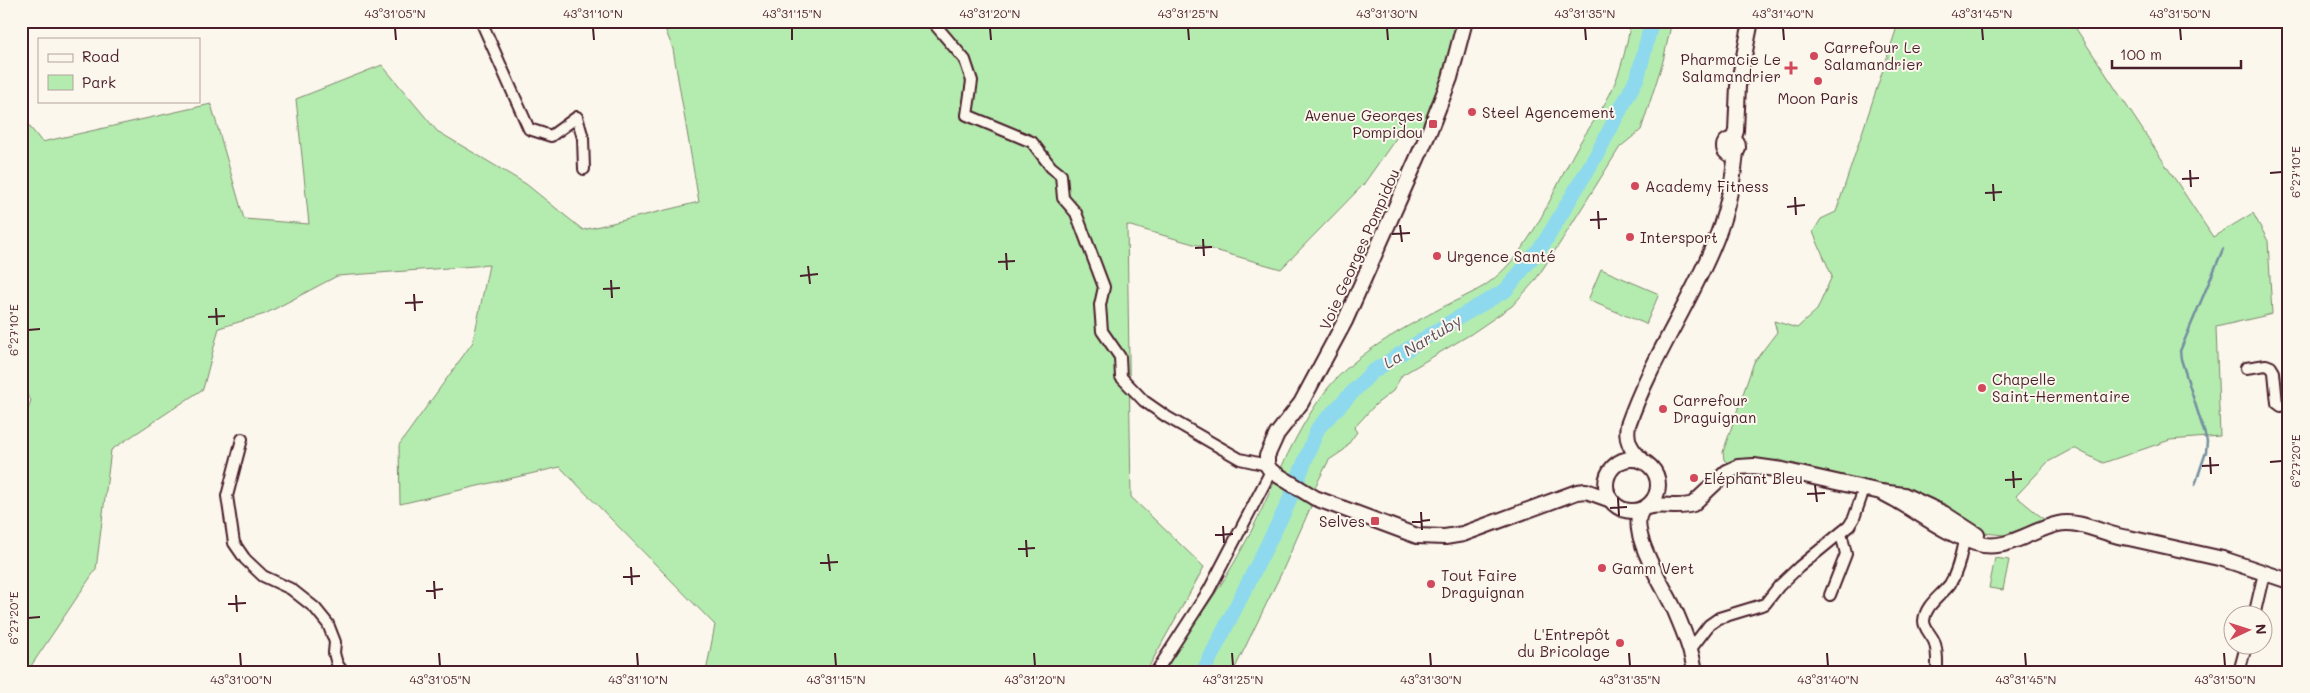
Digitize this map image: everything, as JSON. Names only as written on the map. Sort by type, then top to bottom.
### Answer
[{"type":"street","points":[[481,21],[529,129],[551,136],[577,117],[583,138],[584,169]]},
{"type":"street","points":[[932,21],[965,60],[972,81],[967,115],[1032,142],[1050,167],[1061,175],[1063,198],[1076,213],[1104,288],[1100,305],[1102,331],[1120,357],[1122,377],[1144,401],[1167,417],[1240,458],[1272,471],[1315,498],[1418,536],[1445,538],[1463,534],[1574,493],[1586,491],[1608,475],[1621,461],[1633,458],[1642,460]]},
{"type":"street","name":"Voie Georges Pompidou","points":[[1272,471],[1267,456],[1277,434],[1301,403],[1324,362],[1390,223],[1447,86],[1465,21]]},
{"type":"street","points":[[1680,506],[1659,486],[1655,472],[1650,465],[1631,449],[1628,440],[1628,425],[1673,327],[1712,249],[1729,195],[1736,131],[1738,86],[1751,21]]},
{"type":"street","points":[[2246,368],[2271,366],[2274,372],[2276,403],[2281,406],[2289,404]]},
{"type":"street","points":[[242,439],[227,496],[234,543],[245,559],[264,576],[291,589],[315,608],[328,624],[335,642],[334,652],[337,664],[343,672]]},
{"type":"street","points":[[1586,491],[1634,511],[1661,504],[1680,506],[1694,504],[1727,472],[1738,468],[1754,466],[1782,470],[1864,489],[1904,495],[1943,513],[1965,534],[2004,544],[2061,523],[2077,525],[2114,536],[2223,560],[2289,581]]},
{"type":"street","points":[[1156,672],[1209,590],[1272,471]]},
{"type":"street","points":[[1608,475],[1606,485],[1615,504],[1647,556],[1676,613],[1690,650],[1694,672]]},
{"type":"street","points":[[1647,556],[1638,527],[1638,517],[1656,496],[1659,486]]},
{"type":"street","points":[[1690,650],[1710,625],[1720,618],[1765,604],[1779,586],[1841,533],[1854,518],[1864,489]]},
{"type":"street","points":[[1830,595],[1846,554],[1841,533]]},
{"type":"street","points":[[1937,672],[1935,642],[1924,623],[1925,613],[1949,584],[1956,572],[1963,553],[1965,534]]},
{"type":"street","points":[[2256,606],[2264,573]]},
{"type":"street","points":[[1676,613],[1686,672]]},
{"type":"street","points":[[2239,672],[2243,656]]},
{"type":"green space","points":[[662,21],[1459,21],[1444,81],[1426,125],[1419,137],[1399,134],[1363,185],[1281,269],[1127,225],[1131,497],[1204,567],[1146,672],[706,672],[715,625],[560,467],[400,504],[399,445],[473,342],[489,265],[337,276],[265,314],[219,328],[203,389],[111,450],[96,569],[27,672],[21,672],[21,431],[31,400],[21,388],[21,116],[42,142],[211,104],[244,219],[309,224],[296,99],[382,65],[437,131],[526,184],[583,230],[699,202],[673,49]]},
{"type":"green space","name":"La Nartuby","points":[[1631,21],[1672,21],[1663,61],[1641,130],[1620,147],[1534,282],[1512,306],[1471,334],[1402,375],[1393,391],[1375,405],[1354,428],[1357,432],[1344,450],[1329,460],[1314,489],[1312,504],[1281,574],[1233,672],[1157,672],[1214,595],[1235,562],[1303,425],[1328,388],[1352,364],[1381,342],[1484,286],[1500,274],[1526,243],[1537,226],[1579,144],[1610,94],[1622,61]]},
{"type":"green space","points":[[1899,21],[2071,21],[2213,237],[2253,213],[2268,241],[2272,314],[2216,327],[2220,436],[2170,440],[2103,463],[2074,448],[2048,462],[2016,496],[2045,520],[2004,535],[1984,533],[1905,491],[1779,460],[1729,464],[1724,460],[1723,452],[1754,362],[1777,332],[1774,321],[1797,328],[1817,310],[1832,276],[1813,232],[1821,219],[1836,212]]},
{"type":"green space","points":[[1601,269],[1659,294],[1646,324],[1588,300]]},
{"type":"green space","points":[[1995,558],[2009,560],[2003,590],[1989,588]]},
{"type":"waterway","name":"La Nartuby","points":[[1203,672],[1287,506],[1318,428],[1372,372],[1444,326],[1506,290],[1544,243],[1597,154],[1638,76],[1652,21]]},
{"type":"waterway","points":[[2195,485],[2206,452],[2207,441],[2180,351],[2223,249]]},
{"type":"place","name":"Carrefour Le Salamandrier","points":[[1814,56]]},
{"type":"place","name":"Pharmacie Le Salamandrier","points":[[1791,68]]},
{"type":"place","name":"Moon Paris","points":[[1818,81]]},
{"type":"place","name":"Steel Agencement","points":[[1472,112]]},
{"type":"place","name":"Avenue Georges Pompidou","points":[[1433,124]]},
{"type":"place","name":"Academy Fitness","points":[[1635,186]]},
{"type":"place","name":"Intersport","points":[[1630,237]]},
{"type":"place","name":"Urgence Santé","points":[[1437,256]]},
{"type":"place","name":"Chapelle Saint-Hermentaire","points":[[1982,388]]},
{"type":"place","name":"Carrefour Draguignan","points":[[1663,409]]},
{"type":"place","name":"Eléphant Bleu","points":[[1694,478]]},
{"type":"place","name":"Selves","points":[[1375,521]]},
{"type":"place","name":"Gamm Vert","points":[[1602,568]]},
{"type":"place","name":"Tout Faire Draguignan","points":[[1431,584]]},
{"type":"place","name":"L'Entrepôt du Bricolage","points":[[1620,643]]}]
